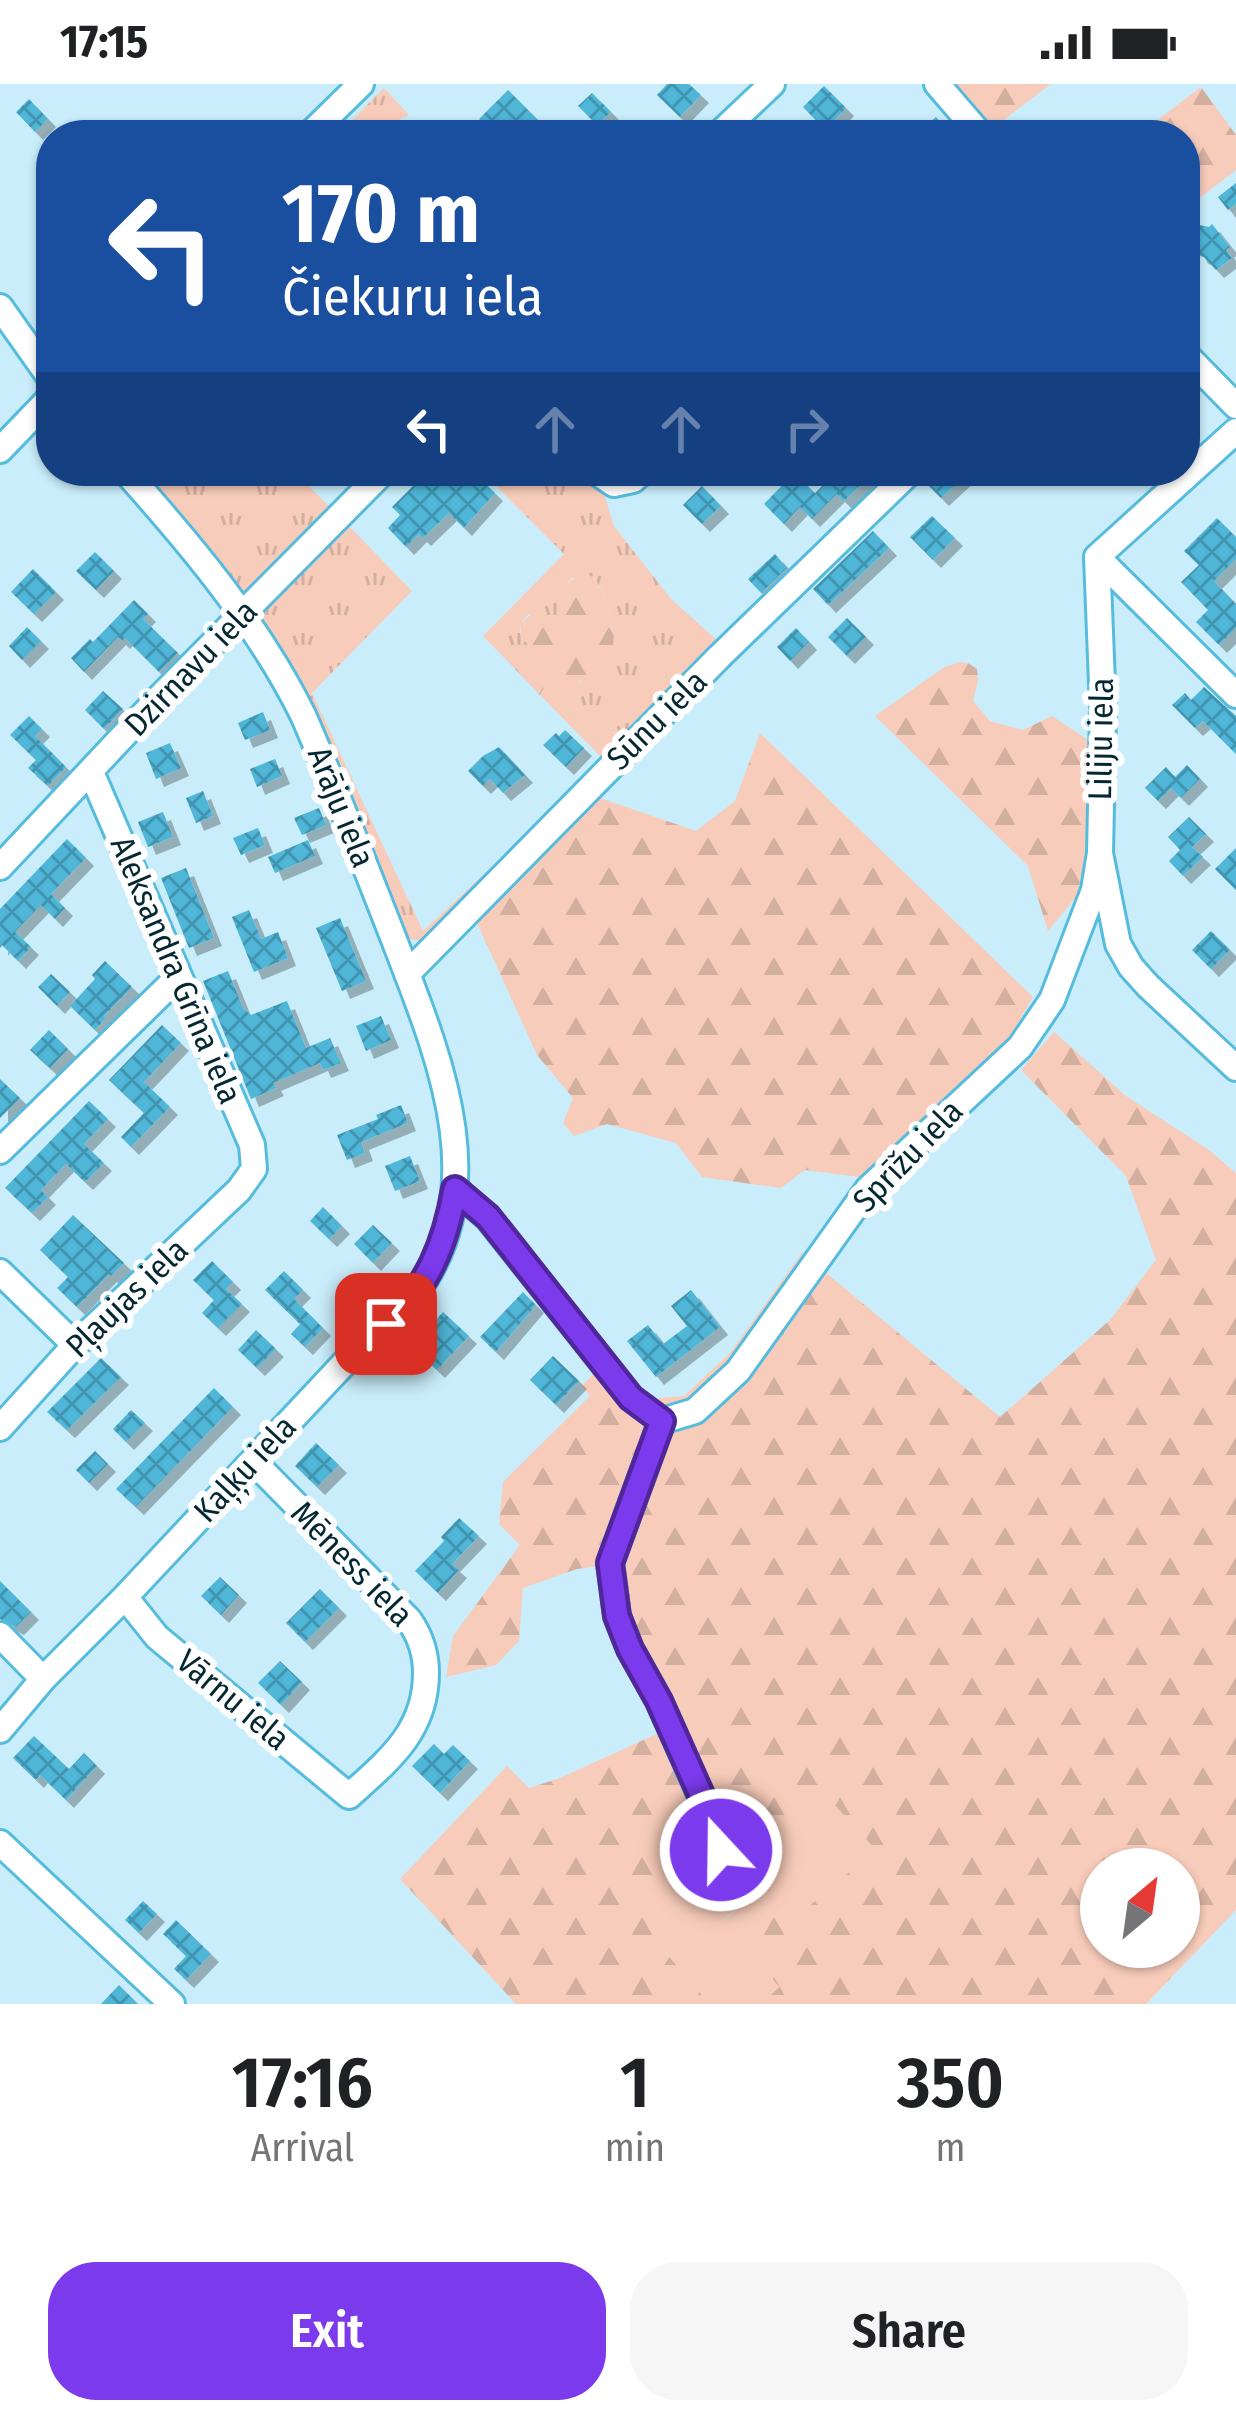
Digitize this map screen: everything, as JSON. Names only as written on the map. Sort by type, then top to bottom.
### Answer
[{"type":"street","points":[[324,120],[361,84]]},
{"type":"street","points":[[734,120],[772,84]]},
{"type":"street","points":[[937,84],[968,120]]},
{"type":"street","points":[[0,307],[36,358]]},
{"type":"street","points":[[1200,369],[1236,406]]},
{"type":"street","points":[[0,450],[36,413]]},
{"type":"street","points":[[1200,464],[1236,431]]},
{"type":"street","name":"Arāju iela","points":[[137,486],[242,615],[281,670],[303,715],[439,1059],[454,1135],[455,1189]]},
{"type":"street","name":"Dzirnavu iela","points":[[0,867],[369,486]]},
{"type":"street","name":"Sūnu iela","points":[[407,974],[719,657],[896,486]]},
{"type":"street","points":[[1175,486],[1097,557],[1236,695]]},
{"type":"street","name":"Liliju iela","points":[[1097,557],[1103,709],[1100,853],[1118,944],[1131,967],[1236,1067]]},
{"type":"street","name":"Aleksandra Grīna iela","points":[[91,772],[252,1145],[254,1169]]},
{"type":"street","name":"Sprīžu iela","points":[[662,1421],[695,1411],[738,1370],[868,1190],[1020,1046],[1052,1000],[1094,890],[1100,853]]},
{"type":"street","points":[[0,1151],[178,977]]},
{"type":"street","name":"Pļaujas iela","points":[[0,1428],[76,1345],[239,1190],[254,1169]]},
{"type":"street","points":[[455,1189],[488,1217],[631,1398],[662,1421],[610,1563],[617,1616],[715,1826],[728,1875]]},
{"type":"street","name":"Kaļķu iela","points":[[0,1730],[43,1679],[368,1339],[404,1308],[441,1246],[455,1189]]},
{"type":"street","points":[[0,1272],[76,1345]]},
{"type":"street","name":"Mēness iela","points":[[253,1461],[409,1620],[423,1644],[426,1691],[416,1724],[349,1796]]},
{"type":"street","name":"Vārnu iela","points":[[125,1597],[157,1637],[349,1796]]},
{"type":"street","points":[[0,1635],[43,1679]]},
{"type":"street","points":[[0,1843],[172,2004]]},
{"type":"green space","points":[[951,84],[1051,84],[1003,120],[982,120]]},
{"type":"green space","points":[[1201,87],[1236,135],[1236,170],[1200,198],[1200,120],[1158,120]]},
{"type":"green space","points":[[384,88],[409,115],[399,120],[352,120]]},
{"type":"green space","points":[[148,486],[308,486],[329,506],[348,486],[358,486],[250,594],[237,593]]},
{"type":"green space","points":[[496,486],[601,486],[614,526],[671,599],[719,642],[603,759],[540,695],[546,684],[554,682],[579,686],[589,657],[612,648],[611,610],[594,577],[572,578],[564,590],[560,600],[563,626],[554,628],[529,614],[522,621],[521,637],[532,654],[515,669],[483,636],[564,554]]},
{"type":"green space","points":[[375,495],[378,498],[350,527],[412,591],[312,693],[423,931],[510,850],[515,857],[424,941],[401,933],[259,619],[259,613]]},
{"type":"green space","points":[[581,574],[594,577],[611,611],[613,653],[603,660],[589,657],[588,669],[595,678],[580,681],[582,697],[569,698],[554,682],[546,684],[540,695],[515,669],[532,654],[521,637],[521,623],[533,613],[554,628],[562,625],[560,596]]},
{"type":"green space","points":[[959,662],[977,669],[973,701],[990,721],[1023,730],[1052,716],[1088,740],[1093,817],[1077,896],[1048,931],[1028,866],[875,716],[943,668]]},
{"type":"green space","points":[[760,733],[1033,997],[1010,1037],[859,1177],[805,1170],[781,1188],[702,1177],[676,1143],[607,1124],[574,1136],[563,1123],[573,1098],[537,1055],[477,923],[600,798],[696,831],[735,801]]},
{"type":"green space","points":[[1054,1032],[1126,1096],[1236,1173],[1236,1910],[1200,1948],[1200,1848],[1080,1848],[1080,1968],[1180,1968],[1146,2004],[761,2004],[779,1987],[722,1922],[758,1890],[731,1851],[624,1610],[620,1563],[577,1569],[523,1588],[519,1641],[496,1665],[446,1677],[453,1636],[520,1545],[499,1524],[503,1482],[590,1396],[582,1386],[594,1373],[621,1401],[684,1396],[730,1353],[802,1253],[1000,1417],[1110,1320],[1156,1260],[1126,1176],[1021,1070]]},
{"type":"green space","points":[[663,1731],[707,1832],[713,1863],[660,1946],[710,2004],[516,2004],[400,1879],[507,1766],[529,1788]]},
{"type":"green space","points":[[821,1790],[876,1850],[789,1923],[757,1890],[722,1921],[779,1987],[761,2004],[710,2004],[660,1946],[650,1906]]},
{"type":"building","points":[[667,84],[689,84],[701,95],[680,117],[657,95]]},
{"type":"building","points":[[824,86],[846,108],[835,120],[815,120],[803,107]]},
{"type":"building","points":[[508,90],[538,120],[480,120]]},
{"type":"building","points":[[592,93],[611,112],[602,120],[592,120],[578,106]]},
{"type":"building","points":[[29,99],[48,119],[36,120],[35,132],[16,112]]},
{"type":"building","points":[[1236,183],[1236,204],[1228,210],[1218,197]]},
{"type":"building","points":[[1212,224],[1230,247],[1226,250],[1232,258],[1216,270],[1200,256],[1200,225]]},
{"type":"building","points":[[413,486],[488,486],[495,493],[464,528],[449,513],[406,547],[388,528],[400,515],[392,507]]},
{"type":"building","points":[[702,486],[721,506],[702,524],[683,505]]},
{"type":"building","points":[[781,486],[808,486],[815,493],[822,486],[860,486],[844,501],[837,494],[812,519],[800,507],[784,524],[764,504]]},
{"type":"building","points":[[929,486],[954,486],[941,498]]},
{"type":"building","points":[[932,516],[955,538],[933,560],[910,537]]},
{"type":"building","points":[[1217,518],[1236,537],[1236,559],[1214,581],[1236,604],[1236,628],[1219,645],[1196,622],[1208,610],[1181,582],[1199,565],[1184,551]]},
{"type":"building","points":[[873,531],[889,548],[828,605],[813,589]]},
{"type":"building","points":[[95,552],[114,571],[96,590],[76,571]]},
{"type":"building","points":[[775,554],[787,568],[761,593],[748,579]]},
{"type":"building","points":[[33,569],[56,592],[34,614],[11,592]]},
{"type":"building","points":[[134,600],[148,614],[143,619],[178,653],[159,672],[125,638],[118,637],[84,672],[71,658]]},
{"type":"building","points":[[847,618],[866,637],[847,656],[828,637]]},
{"type":"building","points":[[27,627],[41,641],[22,660],[9,646]]},
{"type":"building","points":[[796,628],[809,642],[790,661],[777,647]]},
{"type":"building","points":[[1204,687],[1236,716],[1236,754],[1203,721],[1195,728],[1172,705],[1185,693],[1191,700]]},
{"type":"building","points":[[103,691],[123,709],[104,729],[85,710]]},
{"type":"building","points":[[263,712],[270,730],[245,740],[238,723]]},
{"type":"building","points":[[29,716],[42,729],[35,736],[66,767],[48,786],[28,768],[36,760],[10,735]]},
{"type":"building","points":[[565,730],[584,748],[566,767],[543,745]]},
{"type":"building","points":[[170,743],[181,768],[156,779],[146,753]]},
{"type":"building","points":[[499,747],[525,775],[503,793],[490,779],[483,786],[468,771]]},
{"type":"building","points":[[275,759],[282,776],[257,787],[250,769]]},
{"type":"building","points":[[1187,765],[1200,779],[1181,798],[1171,788],[1158,801],[1145,788],[1166,767],[1175,777]]},
{"type":"building","points":[[203,791],[213,816],[196,823],[186,798]]},
{"type":"building","points":[[319,808],[326,825],[302,835],[294,818]]},
{"type":"building","points":[[163,812],[173,837],[148,847],[138,822]]},
{"type":"building","points":[[1189,817],[1206,834],[1192,847],[1203,857],[1183,876],[1169,861],[1180,850],[1168,837]]},
{"type":"building","points":[[258,828],[265,845],[241,855],[233,838]]},
{"type":"building","points":[[67,839],[86,858],[51,894],[65,908],[55,919],[41,905],[15,932],[31,947],[18,961],[2,945],[0,948],[0,909]]},
{"type":"building","points":[[308,840],[315,856],[275,873],[268,857]]},
{"type":"building","points":[[1236,848],[1236,890],[1215,869]]},
{"type":"building","points":[[186,868],[214,938],[189,948],[161,878]]},
{"type":"building","points":[[249,910],[261,939],[278,932],[288,958],[254,972],[232,917]]},
{"type":"building","points":[[340,918],[366,981],[342,991],[316,928]]},
{"type":"building","points":[[1211,931],[1230,950],[1211,969],[1192,950]]},
{"type":"building","points":[[105,961],[132,987],[95,1030],[70,1006]]},
{"type":"building","points":[[228,971],[243,1008],[251,1015],[287,1001],[306,1048],[330,1038],[341,1063],[323,1070],[320,1063],[273,1083],[276,1088],[251,1099],[203,981]]},
{"type":"building","points":[[51,974],[70,992],[57,1006],[38,987]]},
{"type":"building","points":[[381,1016],[391,1040],[366,1051],[356,1026]]},
{"type":"building","points":[[162,1025],[181,1043],[144,1082],[170,1107],[131,1147],[121,1137],[144,1113],[109,1080]]},
{"type":"building","points":[[49,1030],[68,1049],[50,1068],[30,1050]]},
{"type":"building","points":[[0,1079],[20,1098],[0,1118]]},
{"type":"building","points":[[89,1101],[108,1119],[84,1144],[104,1163],[85,1182],[66,1164],[41,1190],[48,1197],[32,1213],[5,1188]]},
{"type":"building","points":[[401,1105],[408,1123],[361,1142],[365,1153],[347,1160],[337,1135]]},
{"type":"building","points":[[410,1156],[420,1181],[395,1191],[385,1166]]},
{"type":"building","points":[[323,1207],[342,1226],[329,1239],[310,1221]]},
{"type":"building","points":[[73,1215],[124,1263],[77,1307],[57,1288],[68,1277],[40,1250]]},
{"type":"building","points":[[373,1225],[392,1243],[373,1263],[354,1244]]},
{"type":"building","points":[[212,1261],[233,1282],[226,1289],[242,1304],[218,1328],[202,1313],[214,1300],[193,1280]]},
{"type":"building","points":[[284,1271],[303,1290],[294,1299],[323,1328],[305,1347],[291,1334],[300,1324],[265,1290]]},
{"type":"building","points":[[691,1290],[720,1327],[656,1377],[627,1341],[648,1325],[663,1344],[687,1326],[671,1306]]},
{"type":"building","points":[[523,1292],[536,1305],[496,1352],[480,1337]]},
{"type":"building","points":[[443,1312],[469,1336],[437,1370],[412,1346]]},
{"type":"building","points":[[256,1330],[276,1349],[257,1368],[238,1350]]},
{"type":"building","points":[[553,1356],[579,1381],[556,1405],[530,1380]]},
{"type":"building","points":[[101,1358],[121,1377],[67,1430],[47,1412]]},
{"type":"building","points":[[214,1388],[233,1407],[136,1507],[116,1489]]},
{"type":"building","points":[[131,1410],[145,1423],[126,1442],[113,1429]]},
{"type":"building","points":[[316,1443],[339,1465],[317,1487],[295,1466]]},
{"type":"building","points":[[95,1451],[108,1464],[89,1483],[76,1470]]},
{"type":"building","points":[[459,1518],[479,1536],[452,1564],[459,1570],[438,1593],[415,1571]]},
{"type":"building","points":[[220,1577],[239,1595],[221,1615],[201,1596]]},
{"type":"building","points":[[0,1581],[31,1612],[16,1627],[0,1619]]},
{"type":"building","points":[[320,1589],[339,1608],[305,1642],[286,1623]]},
{"type":"building","points":[[280,1661],[302,1682],[281,1705],[258,1683]]},
{"type":"building","points":[[34,1736],[69,1769],[84,1753],[97,1766],[66,1800],[13,1758]]},
{"type":"building","points":[[434,1744],[444,1754],[453,1745],[470,1761],[440,1793],[412,1766]]},
{"type":"building","points":[[143,1901],[157,1914],[139,1933],[125,1920]]},
{"type":"building","points":[[176,1920],[211,1954],[186,1980],[174,1969],[186,1956],[163,1934]]},
{"type":"building","points":[[119,1985],[138,2004],[101,2004]]},
{"type":"route","points":[[386,1324],[404,1308],[429,1272],[450,1219],[455,1189],[488,1217],[631,1398],[662,1421],[610,1563],[617,1616],[715,1826],[721,1850]]}]
